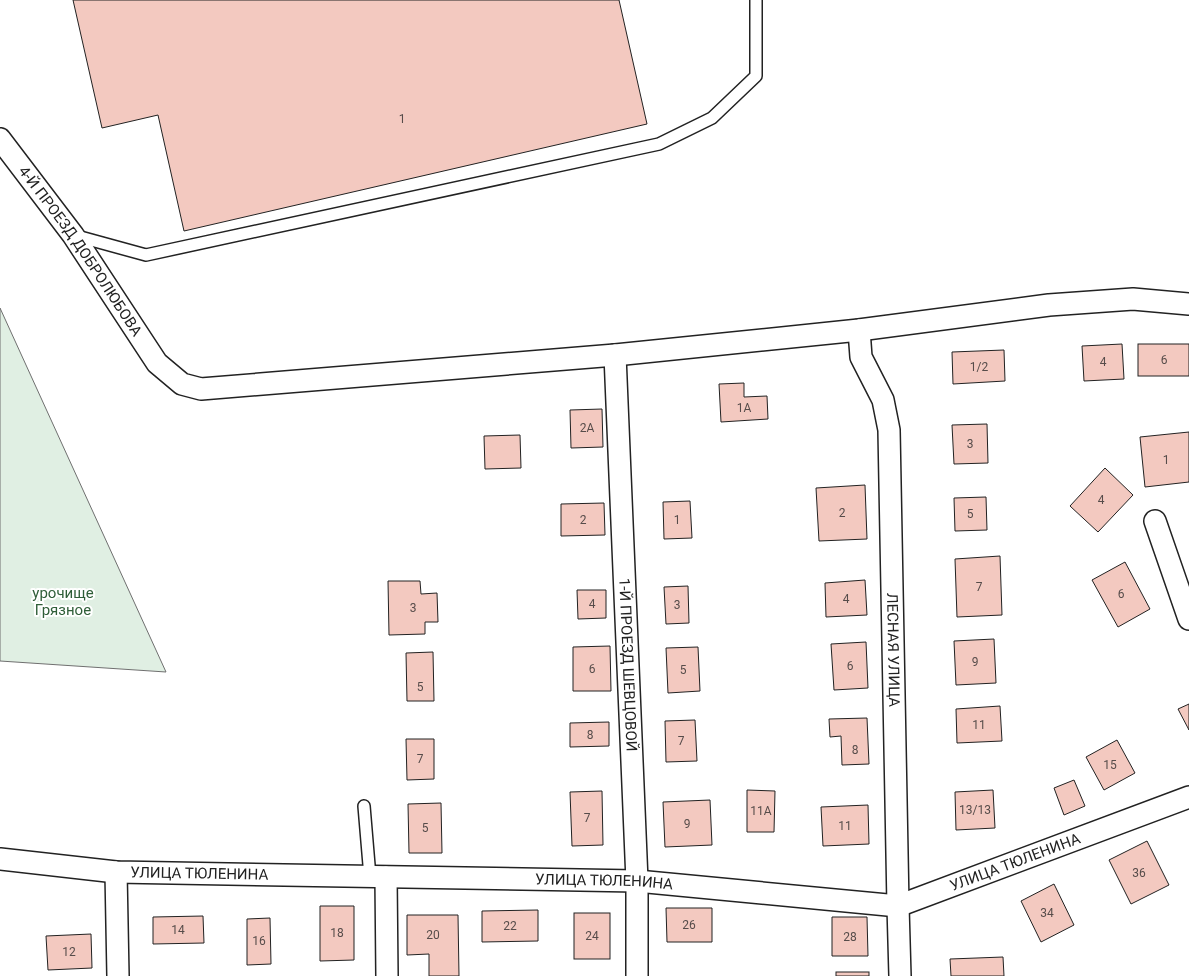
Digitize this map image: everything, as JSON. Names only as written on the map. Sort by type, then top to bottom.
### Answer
[{"type":"street","name":"4-Й ПРОЕЗД ДОБРОЛЮБОВА","points":[[0,139],[73,235],[157,364],[182,384],[201,389],[615,355],[859,330],[1059,304],[1133,299],[1189,304]]},
{"type":"street","name":"ЛЕСНАЯ УЛИЦА","points":[[859,330],[861,357],[883,400],[889,430],[900,976]]},
{"type":"street","name":"1-Й ПРОЕЗД ШЕВЦОВОЙ","points":[[615,355],[637,881],[636,976]]},
{"type":"street","points":[[1155,521],[1189,619]]},
{"type":"street","name":"УЛИЦА ТЮЛЕНИНА","points":[[0,859],[116,872],[637,881],[898,906],[1189,797]]},
{"type":"street","points":[[116,872],[118,976]]},
{"type":"street","points":[[378,877],[387,976]]},
{"type":"lane","points":[[73,235],[146,254],[659,144],[712,118],[756,76],[756,0]]},
{"type":"lane","points":[[364,806],[378,877]]},
{"type":"green space","name":"урочище Грязное","points":[[0,308],[166,672],[0,661]]},
{"type":"building","points":[[73,0],[619,0],[647,124],[184,231],[158,115],[102,128]]},
{"type":"building","points":[[1122,344],[1124,379],[1084,381],[1082,346]]},
{"type":"building","points":[[1138,344],[1189,344],[1189,376],[1138,376]]},
{"type":"building","points":[[1004,350],[1005,381],[953,384],[952,352]]},
{"type":"building","points":[[744,383],[744,397],[767,396],[768,419],[721,422],[719,384]]},
{"type":"building","points":[[602,409],[603,447],[571,448],[570,410]]},
{"type":"building","points":[[987,424],[988,463],[954,464],[952,425]]},
{"type":"building","points":[[1189,432],[1189,482],[1145,487],[1140,437]]},
{"type":"building","points":[[520,435],[521,468],[485,469],[484,436]]},
{"type":"building","points":[[1105,468],[1133,495],[1098,532],[1070,506]]},
{"type":"building","points":[[865,485],[867,539],[819,541],[816,488]]},
{"type":"building","points":[[986,497],[987,530],[955,531],[954,498]]},
{"type":"building","points":[[690,501],[692,538],[664,539],[663,502]]},
{"type":"building","points":[[604,503],[605,535],[561,536],[561,504]]},
{"type":"building","points":[[1000,556],[1002,615],[957,617],[955,559]]},
{"type":"building","points":[[1125,562],[1150,609],[1118,627],[1092,580]]},
{"type":"building","points":[[865,580],[867,615],[826,617],[825,583]]},
{"type":"building","points":[[388,581],[420,581],[421,594],[437,593],[438,622],[425,622],[425,634],[389,635]]},
{"type":"building","points":[[688,586],[689,623],[666,624],[664,587]]},
{"type":"building","points":[[577,590],[606,590],[606,618],[578,619]]},
{"type":"building","points":[[994,639],[996,683],[956,685],[954,641]]},
{"type":"building","points":[[866,642],[868,688],[834,690],[831,644]]},
{"type":"building","points":[[610,646],[611,691],[573,691],[573,647]]},
{"type":"building","points":[[698,647],[700,691],[668,693],[666,648]]},
{"type":"building","points":[[433,652],[434,701],[407,701],[406,653]]},
{"type":"building","points":[[1189,704],[1189,730],[1178,709]]},
{"type":"building","points":[[1000,706],[1002,741],[957,743],[956,709]]},
{"type":"building","points":[[867,718],[869,764],[842,765],[841,736],[830,737],[829,719]]},
{"type":"building","points":[[695,720],[697,761],[666,762],[665,721]]},
{"type":"building","points":[[609,722],[609,746],[570,747],[570,723]]},
{"type":"building","points":[[406,739],[434,739],[434,779],[407,780]]},
{"type":"building","points":[[1117,740],[1135,773],[1104,790],[1086,757]]},
{"type":"building","points":[[1074,780],[1085,806],[1064,815],[1054,788]]},
{"type":"building","points":[[747,790],[775,791],[774,832],[747,832]]},
{"type":"building","points":[[993,790],[995,828],[956,830],[955,792]]},
{"type":"building","points":[[602,791],[603,845],[572,846],[570,792]]},
{"type":"building","points":[[710,800],[712,845],[665,847],[663,802]]},
{"type":"building","points":[[441,803],[442,853],[409,853],[408,804]]},
{"type":"building","points":[[868,805],[869,844],[823,846],[821,807]]},
{"type":"building","points":[[1147,841],[1169,885],[1131,904],[1109,860]]},
{"type":"building","points":[[1054,884],[1074,925],[1041,942],[1021,901]]},
{"type":"building","points":[[320,906],[354,906],[354,960],[320,961]]},
{"type":"building","points":[[666,908],[712,908],[712,942],[667,942]]},
{"type":"building","points":[[538,910],[538,941],[482,942],[482,911]]},
{"type":"building","points":[[574,913],[610,913],[610,959],[574,959]]},
{"type":"building","points":[[407,915],[458,915],[459,976],[429,976],[429,954],[407,955]]},
{"type":"building","points":[[203,916],[204,943],[153,944],[153,917]]},
{"type":"building","points":[[832,917],[867,917],[868,956],[832,956]]},
{"type":"building","points":[[270,918],[271,964],[247,965],[247,919]]},
{"type":"building","points":[[91,934],[92,968],[48,970],[46,936]]},
{"type":"building","points":[[1003,957],[1004,976],[951,976],[950,959]]},
{"type":"building","points":[[836,972],[869,972],[869,976],[836,976]]}]
